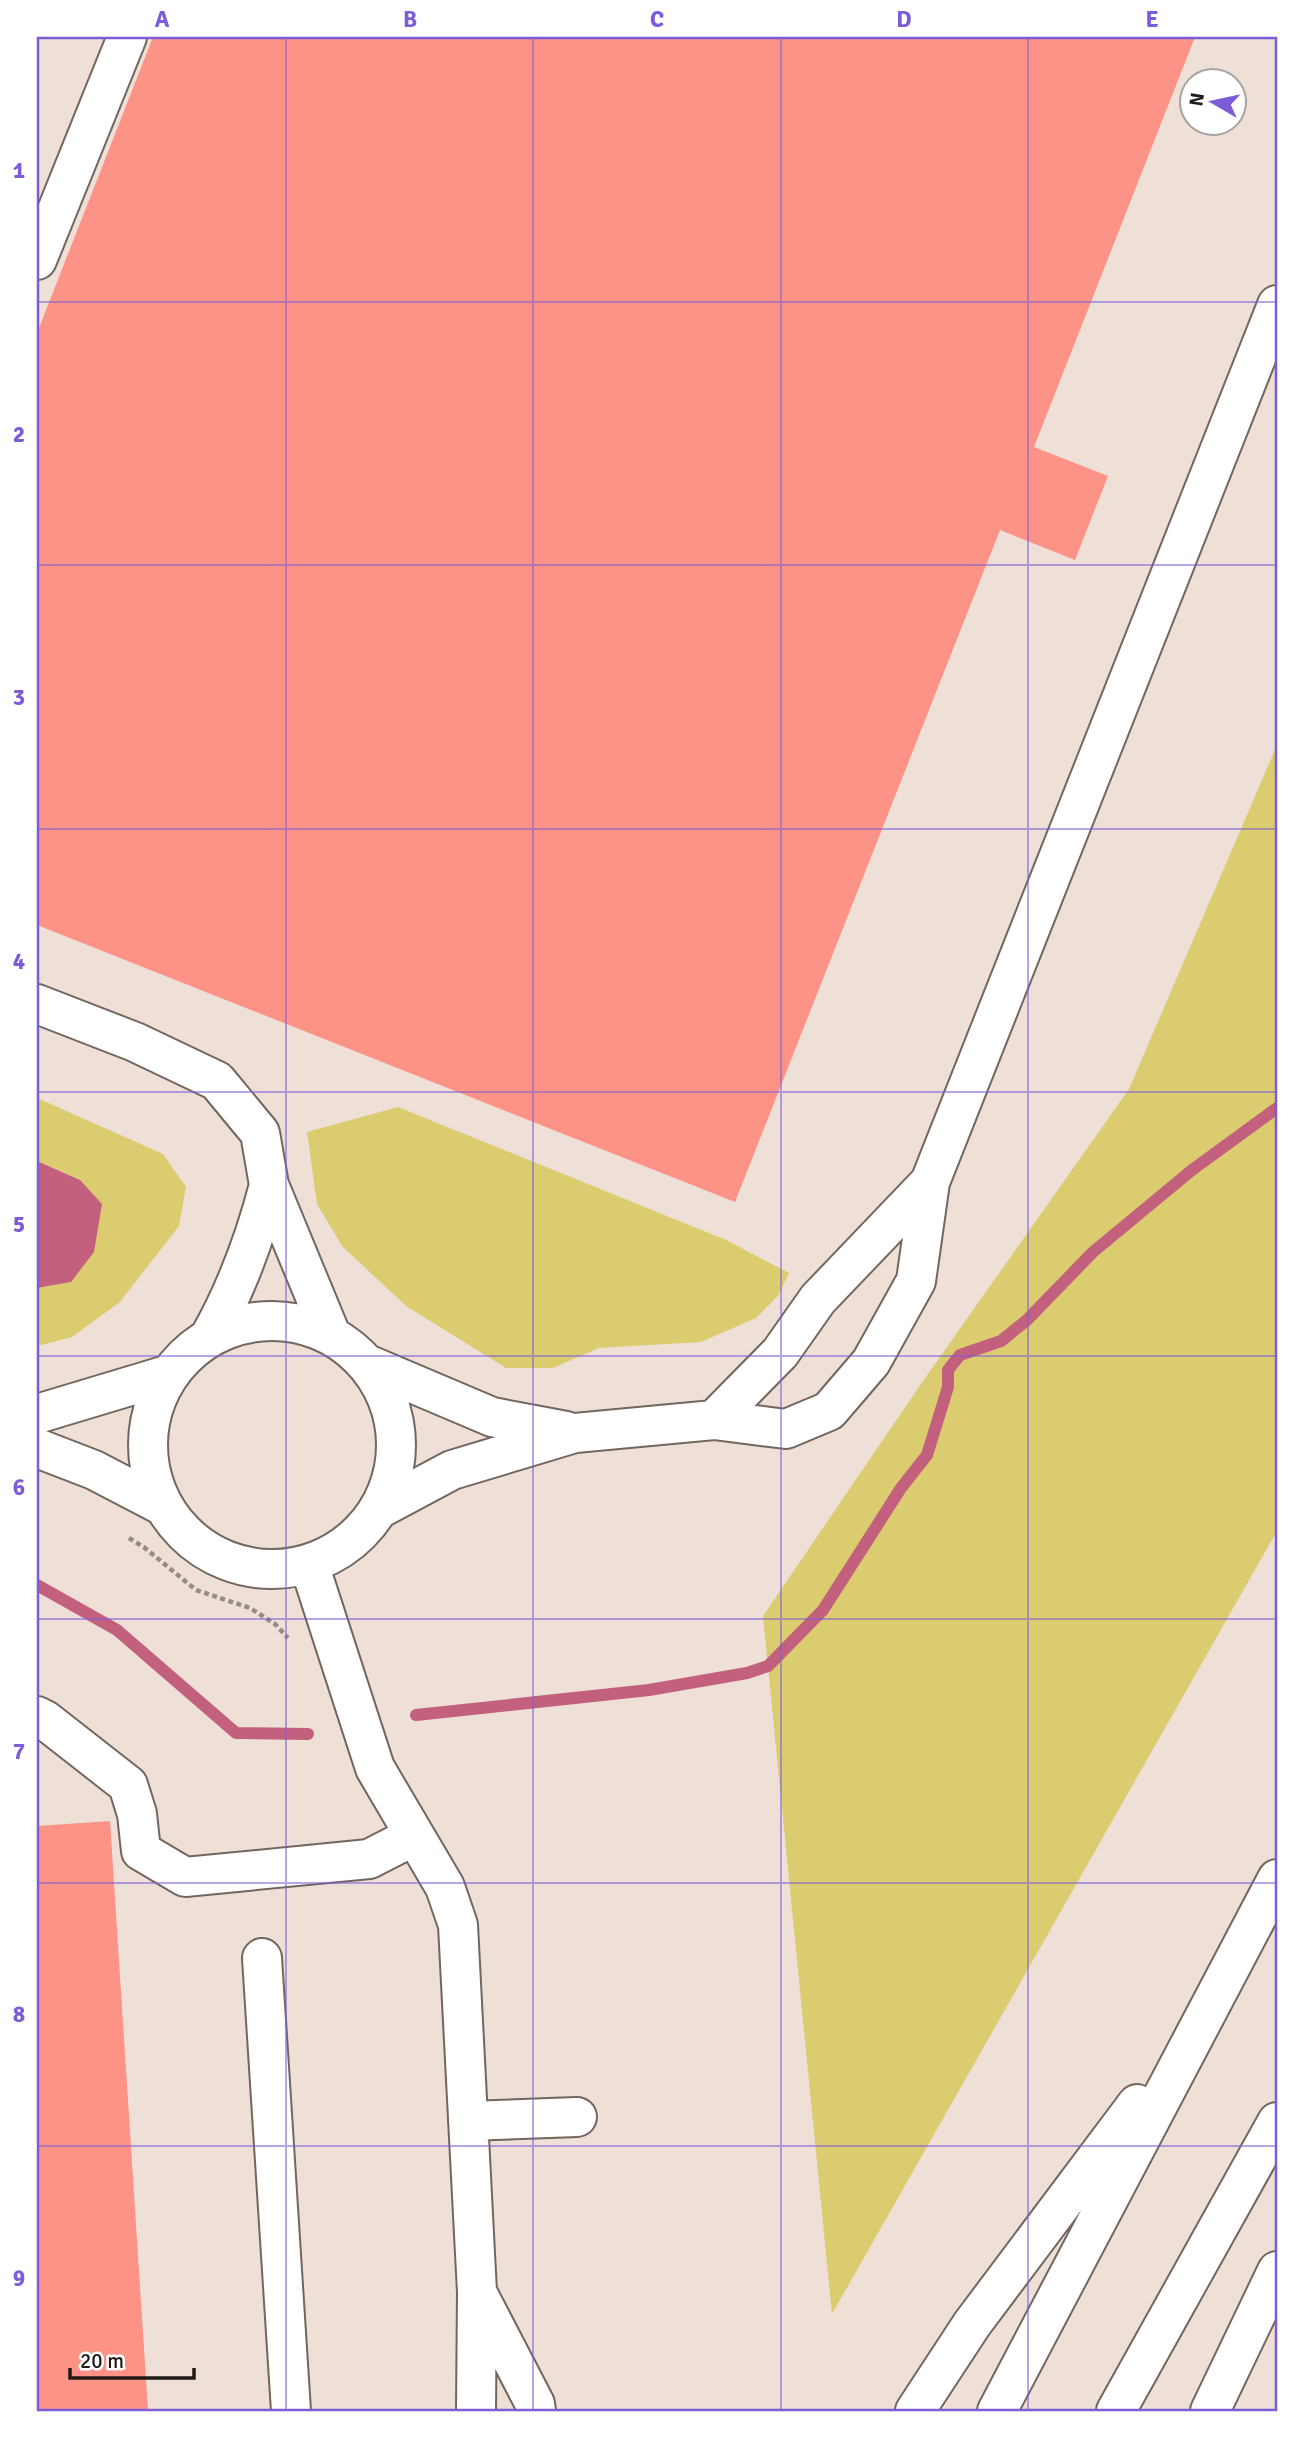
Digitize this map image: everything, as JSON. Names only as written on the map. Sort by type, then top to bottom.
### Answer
[{"type":"main road","points":[[37,260],[127,37]]},
{"type":"main road","points":[[379,1509],[452,1470],[575,1433],[714,1420],[786,1429],[829,1412],[871,1362],[916,1281],[930,1182],[1277,305]]},
{"type":"main road","points":[[37,1004],[135,1042],[217,1081],[260,1133],[269,1185],[331,1335]]},
{"type":"main road","points":[[714,1420],[780,1353],[818,1299],[930,1182]]},
{"type":"main road","points":[[210,1336],[229,1302],[250,1254],[269,1185]]},
{"type":"main road","points":[[271,1320],[302,1324],[331,1335],[351,1348],[367,1364],[384,1390],[394,1419],[396,1450],[391,1480],[379,1509],[351,1542],[309,1564],[270,1570],[227,1562],[190,1540],[163,1506],[151,1474],[148,1439],[154,1405],[170,1374],[188,1353],[210,1336],[240,1325],[271,1320]]},
{"type":"main road","points":[[367,1364],[492,1417],[575,1433]]},
{"type":"main road","points":[[37,1414],[170,1374]]},
{"type":"main road","points":[[37,1448],[94,1470],[163,1506]]},
{"type":"main road","points":[[309,1564],[375,1768],[445,1887],[457,1925],[477,2291],[476,2411]]},
{"type":"main road","points":[[37,1716],[128,1785],[137,1814],[141,1850],[185,1877],[369,1859],[414,1836]]},
{"type":"main road","points":[[997,2411],[1277,1880]]},
{"type":"main road","points":[[262,1958],[291,2411]]},
{"type":"main road","points":[[915,2411],[972,2324],[1207,2010]]},
{"type":"main road","points":[[468,2121],[577,2117]]},
{"type":"main road","points":[[1116,2411],[1277,2122]]},
{"type":"main road","points":[[1210,2411],[1277,2271]]},
{"type":"main road","points":[[477,2291],[535,2404],[536,2411]]},
{"type":"path","points":[[122,1533],[145,1548],[196,1590],[250,1608],[275,1623],[295,1648]]},
{"type":"shaded area","points":[[1277,745],[1277,1531],[832,2314],[763,1616],[923,1381],[1129,1089]]},
{"type":"shaded area","points":[[37,1098],[163,1154],[186,1187],[179,1226],[120,1302],[72,1337],[37,1346],[37,1288],[71,1282],[80,1180],[37,1161]]},
{"type":"shaded area","points":[[398,1107],[726,1240],[789,1273],[778,1296],[756,1318],[701,1342],[599,1348],[553,1368],[506,1368],[406,1306],[342,1246],[317,1204],[307,1132]]},
{"type":"shaded area","points":[[37,1161],[80,1180],[102,1204],[94,1252],[71,1282],[37,1288]]},
{"type":"building","points":[[153,37],[1195,37],[1184,66],[1178,66],[1178,80],[1034,447],[1108,476],[1075,560],[1000,530],[735,1202],[37,925],[37,333]]},
{"type":"building","points":[[110,1821],[148,2411],[37,2411],[37,1826]]},
{"type":"waterway","points":[[416,1715],[649,1690],[747,1673],[768,1666],[823,1610],[901,1488],[927,1455],[948,1387],[948,1370],[960,1355],[1001,1341],[1027,1320],[1093,1252],[1192,1170],[1277,1108]]},
{"type":"waterway","points":[[37,1585],[117,1630],[236,1733],[308,1734]]}]
